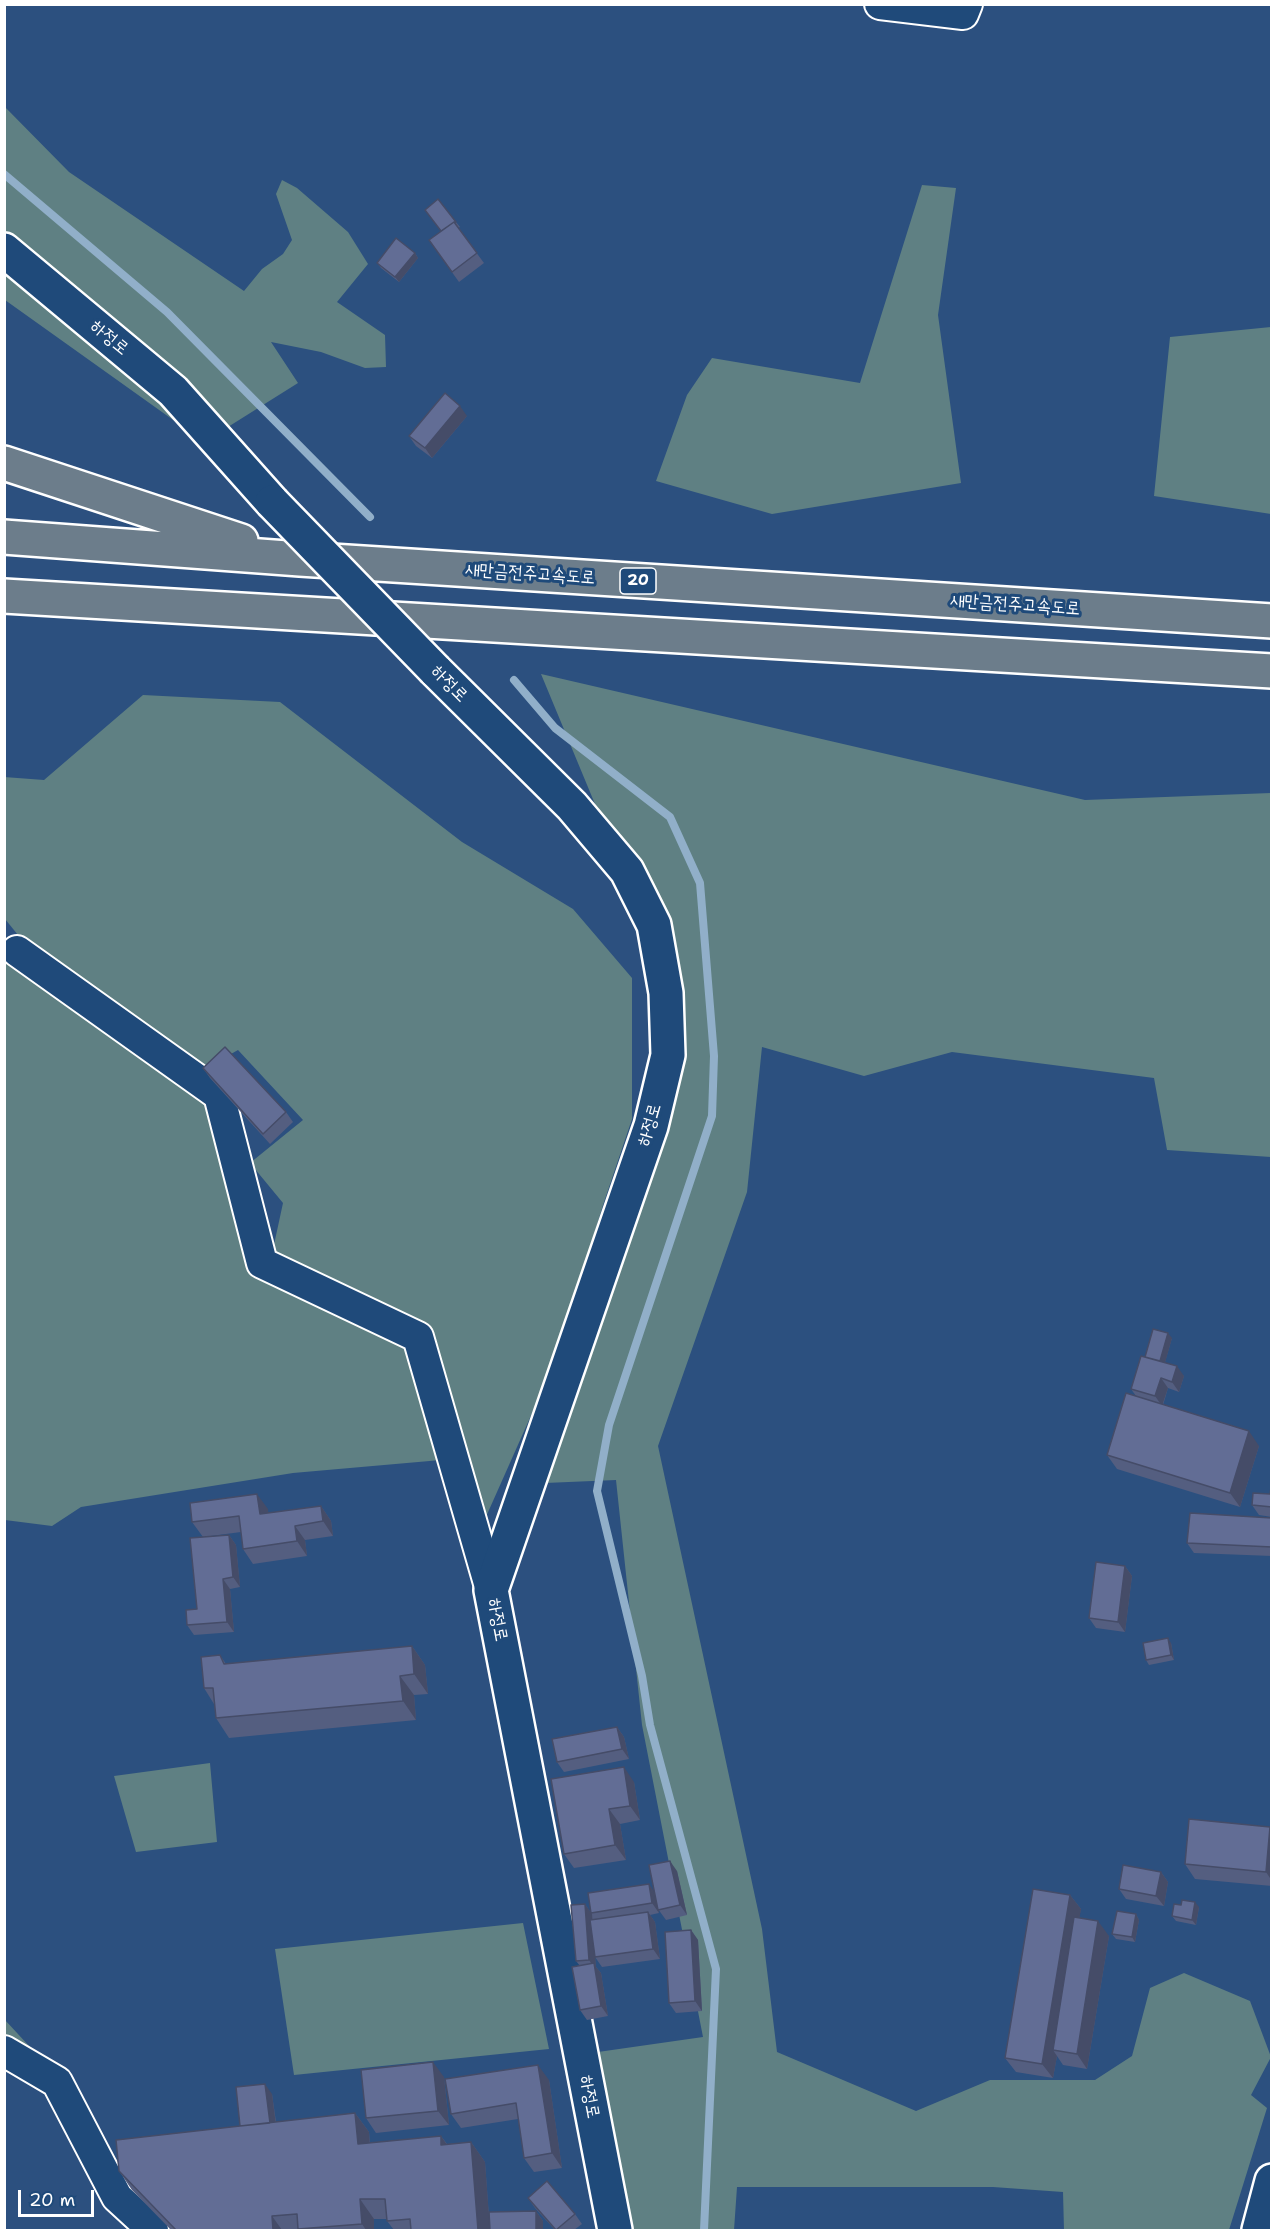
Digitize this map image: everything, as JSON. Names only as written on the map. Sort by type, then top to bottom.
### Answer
[{"type":"highway","points":[[4,463],[172,520],[300,559]]},
{"type":"highway","name":"새만금전주고속도로","points":[[4,537],[300,559],[1272,621]]},
{"type":"highway","points":[[4,596],[1272,671]]},
{"type":"street","points":[[880,4],[963,14],[967,4]]},
{"type":"street","name":"하정로","points":[[4,250],[173,391],[272,502],[435,670],[572,806],[627,871],[654,925],[666,993],[668,1056],[651,1126],[491,1590],[615,2230]]},
{"type":"street","points":[[17,951],[219,1095],[262,1263],[418,1337],[491,1590]]},
{"type":"street","points":[[4,2051],[57,2082],[117,2197],[153,2230]]},
{"type":"street","points":[[1259,2230],[1272,2181]]},
{"type":"green space","points":[[4,106],[69,172],[244,291],[262,269],[283,254],[292,240],[276,194],[282,180],[297,188],[348,232],[368,264],[337,302],[385,335],[386,367],[365,368],[321,352],[271,342],[298,383],[204,442],[5,300]]},
{"type":"green space","points":[[922,185],[956,188],[938,315],[961,483],[772,514],[656,481],[687,395],[712,358],[860,383]]},
{"type":"green space","points":[[1271,327],[1271,514],[1154,496],[1170,337]]},
{"type":"green space","points":[[541,674],[1085,800],[1271,793],[1271,1157],[1167,1150],[1154,1078],[952,1052],[864,1076],[762,1047],[747,1192],[658,1446],[762,1929],[777,2052],[916,2111],[990,2080],[1095,2080],[1132,2056],[1150,1988],[1184,1973],[1250,2001],[1271,2057],[1251,2095],[1267,2108],[1229,2230],[1064,2230],[1063,2192],[993,2187],[737,2187],[734,2230],[631,2230],[591,2053],[703,2037],[642,1725],[616,1480],[545,1483],[686,1049],[664,903],[612,845]]},
{"type":"green space","points":[[143,695],[280,702],[462,842],[573,909],[632,978],[632,1119],[603,1205],[557,1357],[485,1519],[420,1330],[272,1254],[283,1203],[250,1163],[303,1120],[238,1050],[208,1067],[31,951],[5,919],[4,777],[44,780]]},
{"type":"green space","points":[[5,954],[210,1100],[250,1268],[406,1343],[441,1460],[293,1473],[81,1507],[52,1526],[5,1520]]},
{"type":"green space","points":[[210,1763],[217,1842],[136,1852],[114,1776]]},
{"type":"green space","points":[[523,1923],[549,2049],[294,2075],[275,1949]]},
{"type":"green space","points":[[5,2020],[30,2047],[5,2042]]},
{"type":"building","points":[[438,199],[456,222],[441,231],[425,210]]},
{"type":"building","points":[[454,222],[477,253],[452,272],[429,240]]},
{"type":"building","points":[[396,238],[415,253],[395,277],[377,263]]},
{"type":"building","points":[[445,393],[460,406],[425,448],[409,436]]},
{"type":"building","points":[[225,1047],[286,1112],[263,1134],[203,1068]]},
{"type":"building","points":[[1153,1329],[1168,1333],[1160,1361],[1145,1357]]},
{"type":"building","points":[[1141,1356],[1177,1366],[1172,1382],[1161,1378],[1155,1396],[1131,1389]]},
{"type":"building","points":[[1126,1393],[1249,1431],[1230,1493],[1107,1455]]},
{"type":"building","points":[[1272,1480],[1272,1507],[1252,1505],[1253,1493],[1270,1494]]},
{"type":"building","points":[[257,1494],[260,1514],[321,1506],[323,1521],[295,1526],[297,1541],[243,1549],[239,1516],[192,1522],[190,1503]]},
{"type":"building","points":[[1190,1513],[1272,1518],[1272,1547],[1187,1543]]},
{"type":"building","points":[[229,1535],[233,1577],[223,1579],[227,1622],[187,1625],[186,1610],[197,1609],[190,1538]]},
{"type":"building","points":[[1096,1562],[1125,1566],[1118,1622],[1089,1618]]},
{"type":"building","points":[[1168,1638],[1171,1655],[1146,1660],[1143,1643]]},
{"type":"building","points":[[412,1646],[414,1674],[400,1676],[403,1701],[216,1718],[213,1688],[204,1688],[201,1657],[220,1655],[224,1664]]},
{"type":"building","points":[[617,1727],[622,1749],[557,1762],[552,1739]]},
{"type":"building","points":[[624,1767],[630,1806],[609,1809],[615,1845],[564,1854],[551,1779]]},
{"type":"building","points":[[1189,1819],[1270,1827],[1266,1872],[1185,1864]]},
{"type":"building","points":[[670,1861],[680,1905],[658,1910],[649,1865]]},
{"type":"building","points":[[1123,1865],[1161,1872],[1156,1896],[1119,1889]]},
{"type":"building","points":[[649,1884],[652,1903],[591,1913],[588,1893]]},
{"type":"building","points":[[1033,1889],[1070,1895],[1042,2064],[1005,2058]]},
{"type":"building","points":[[1182,1900],[1195,1902],[1192,1920],[1172,1916],[1174,1904],[1181,1905]]},
{"type":"building","points":[[585,1904],[589,1960],[576,1961],[571,1905]]},
{"type":"building","points":[[1117,1911],[1136,1914],[1132,1937],[1112,1934]]},
{"type":"building","points":[[648,1912],[653,1949],[595,1957],[590,1920]]},
{"type":"building","points":[[1074,1917],[1098,1921],[1077,2054],[1053,2050]]},
{"type":"building","points":[[691,1930],[695,2001],[669,2003],[665,1932]]},
{"type":"building","points":[[594,1963],[601,2006],[580,2010],[572,1967]]},
{"type":"building","points":[[433,2062],[438,2111],[366,2118],[361,2070]]},
{"type":"building","points":[[538,2065],[552,2153],[524,2158],[516,2103],[451,2114],[445,2079]]},
{"type":"building","points":[[265,2084],[270,2123],[240,2126],[236,2087]]},
{"type":"building","points":[[355,2113],[358,2144],[441,2136],[441,2145],[471,2142],[478,2230],[411,2230],[410,2219],[387,2221],[385,2199],[360,2199],[362,2224],[298,2229],[297,2214],[272,2216],[273,2230],[176,2230],[119,2171],[116,2140]]},
{"type":"building","points":[[547,2181],[575,2214],[556,2230],[528,2198]]},
{"type":"building","points":[[536,2211],[536,2230],[490,2230],[489,2212]]},
{"type":"waterway","points":[[4,174],[167,312],[370,517]]},
{"type":"waterway","points":[[514,680],[555,728],[670,817],[700,883],[714,1056],[712,1116],[609,1425],[597,1491],[642,1676],[650,1725],[716,1969],[704,2230]]}]
